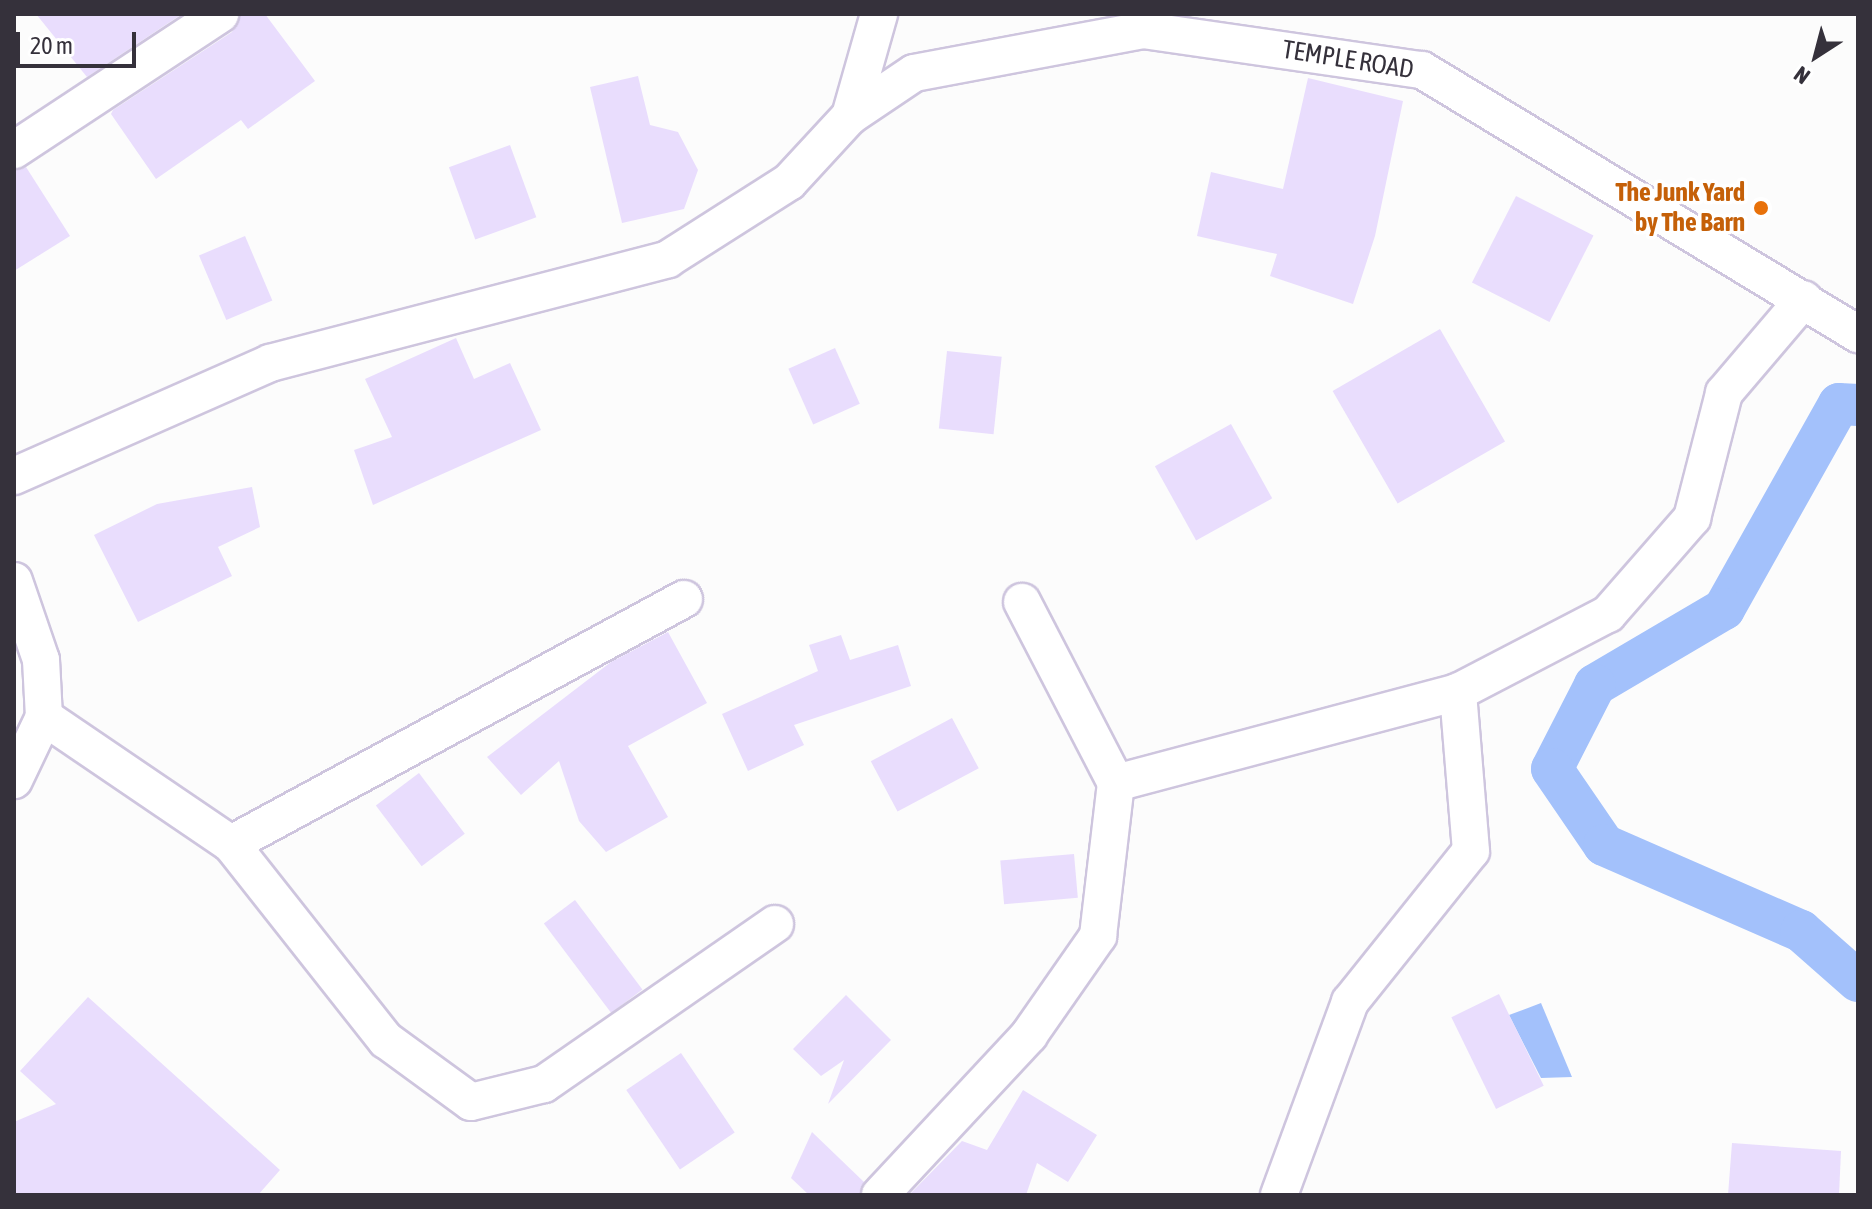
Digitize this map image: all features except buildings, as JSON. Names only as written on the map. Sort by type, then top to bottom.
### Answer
[{"type":"street","points":[[14,150],[220,14]]},
{"type":"street","points":[[14,476],[270,363],[668,259],[789,182],[850,116],[879,14]]},
{"type":"street","name":"TEMPLE ROAD","points":[[850,116],[914,73],[1143,30],[1422,70],[1858,334]]},
{"type":"street","points":[[1116,783],[1458,692],[1608,614],[1692,518],[1724,393],[1804,299]]},
{"type":"street","points":[[14,581],[41,660],[44,717],[14,780]]},
{"type":"street","points":[[231,844],[684,599]]},
{"type":"street","points":[[880,1195],[1029,1035],[1098,936],[1116,783],[1022,602]]},
{"type":"street","points":[[1279,1195],[1350,1002],[1471,851],[1458,692]]},
{"type":"street","points":[[44,717],[231,844],[386,1040],[471,1102],[544,1084],[775,924]]},
{"type":"water","points":[[1541,1003],[1572,1077],[1541,1078],[1509,1015]]},
{"type":"waterway","points":[[1858,405],[1839,404],[1724,609],[1595,685],[1552,769],[1604,845],[1801,931],[1858,981]]},
{"type":"place","name":"The Junk Yard by The Barn","points":[[1761,208]]}]
